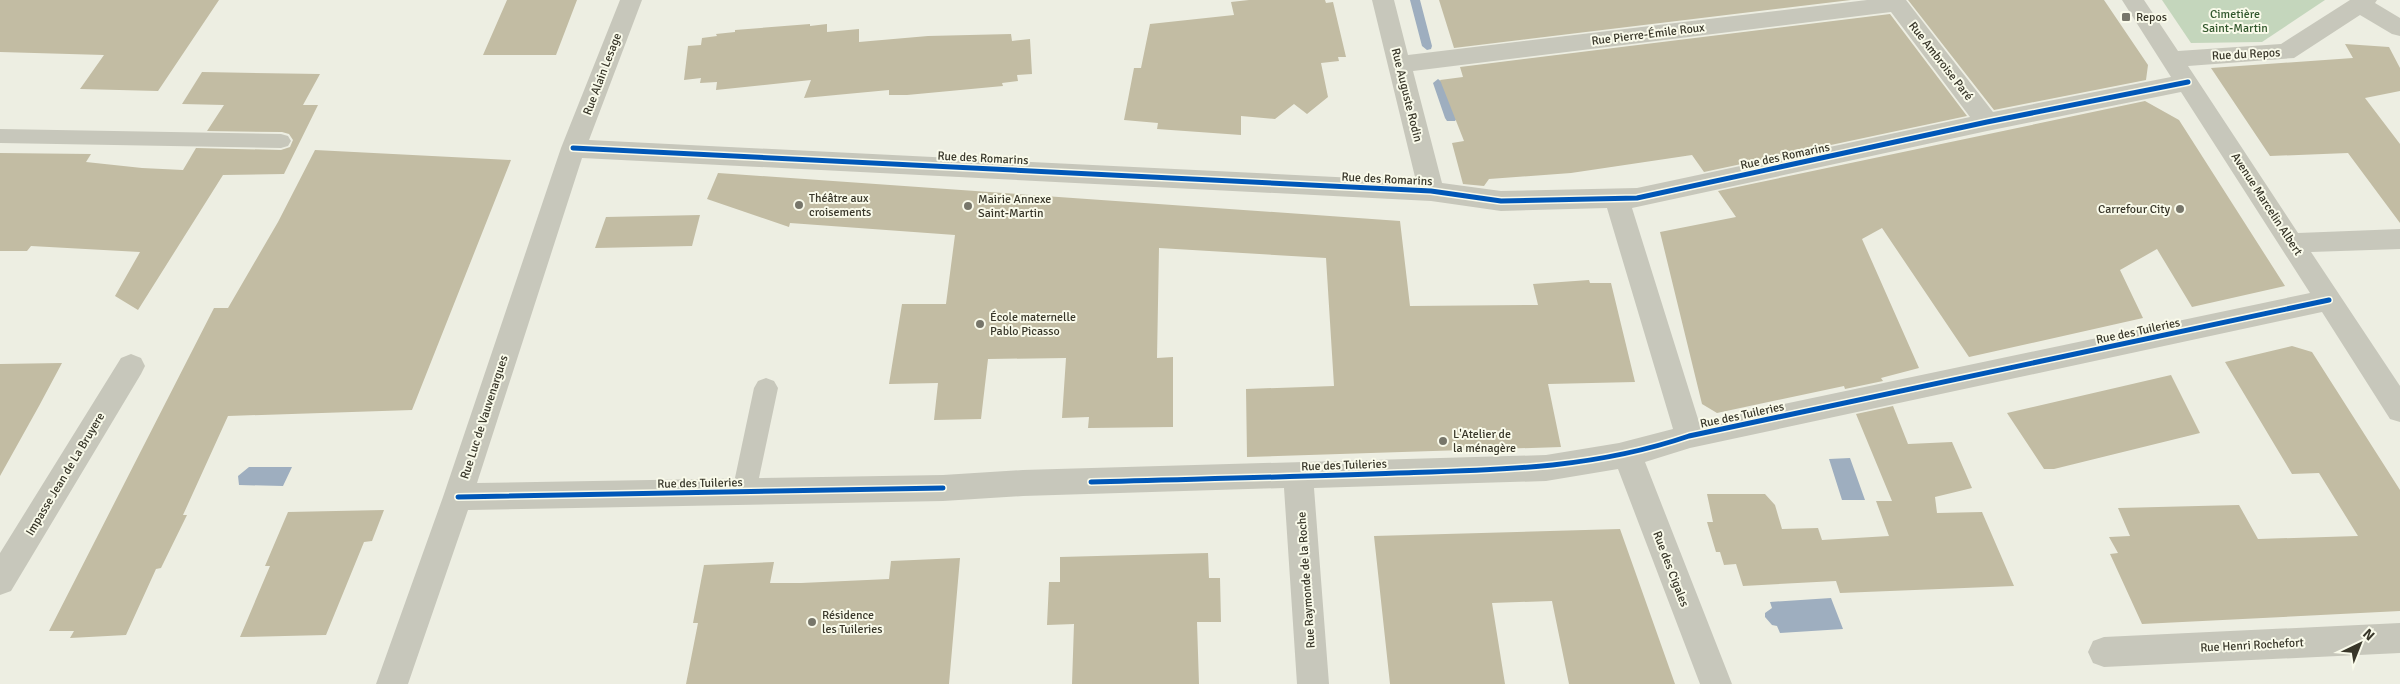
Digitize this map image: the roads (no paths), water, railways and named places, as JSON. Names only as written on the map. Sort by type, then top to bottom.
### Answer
[{"type":"street","name":"Rue Alain Lesage","points":[[573,148],[631,0]]},
{"type":"street","name":"Rue Auguste Rodin","points":[[1383,0],[1431,191]]},
{"type":"street","name":"Avenue Marcelin Albert","points":[[2133,0],[2400,410]]},
{"type":"street","name":"Rue Pierre-Émile Roux","points":[[1399,64],[1896,2]]},
{"type":"street","name":"Rue Ambroise Paré","points":[[1896,2],[1988,122]]},
{"type":"street","name":"Rue du Repos","points":[[2172,58],[2286,52],[2362,2]]},
{"type":"street","points":[[2362,2],[2400,28]]},
{"type":"street","name":"Rue des Romarins","points":[[573,148],[1431,191],[1501,201],[1616,200],[1637,198],[1988,122],[2188,82]]},
{"type":"street","name":"Rue Luc de Vauvenargues","points":[[392,684],[458,497],[573,148]]},
{"type":"street","points":[[1616,200],[1690,436]]},
{"type":"street","points":[[2292,243],[2400,239]]},
{"type":"street","name":"Rue des Tuileries","points":[[458,497],[744,492],[1298,477],[1546,468],[1627,454],[1670,444],[1690,436],[2330,300]]},
{"type":"street","name":"Impasse Jean de La Bruyere","points":[[0,581],[131,366]]},
{"type":"street","name":"Rue des Cigales","points":[[1627,454],[1716,684]]},
{"type":"street","name":"Rue Raymonde de la Roche","points":[[1298,477],[1313,684]]},
{"type":"street","name":"Rue Henri Rochefort","points":[[2104,652],[2400,638]]},
{"type":"lane","points":[[0,136],[281,141]]},
{"type":"lane","points":[[744,492],[766,388]]},
{"type":"water","points":[[1850,458],[1865,500],[1842,500],[1829,459]]},
{"type":"water","points":[[249,467],[292,467],[283,486],[239,485],[238,476]]},
{"type":"water","points":[[1831,598],[1843,629],[1780,633],[1777,626],[1772,625],[1765,617],[1765,613],[1772,608],[1770,602]]},
{"type":"waterway","points":[[1415,0],[1427,46]]},
{"type":"waterway","points":[[1438,83],[1451,118]]},
{"type":"place","name":"Repos","points":[[2126,17]]},
{"type":"place","name":"Théâtre aux croisements","points":[[799,205]]},
{"type":"place","name":"Mairie Annexe Saint-Martin","points":[[968,206]]},
{"type":"place","name":"Carrefour City","points":[[2180,209]]},
{"type":"place","name":"École maternelle Pablo Picasso","points":[[980,324]]},
{"type":"place","name":"L'Atelier de la ménagère","points":[[1443,441]]},
{"type":"place","name":"Résidence les Tuileries","points":[[812,622]]},
{"type":"park label","name":"Cimetière Saint-Martin","points":[[2235,21]]}]
